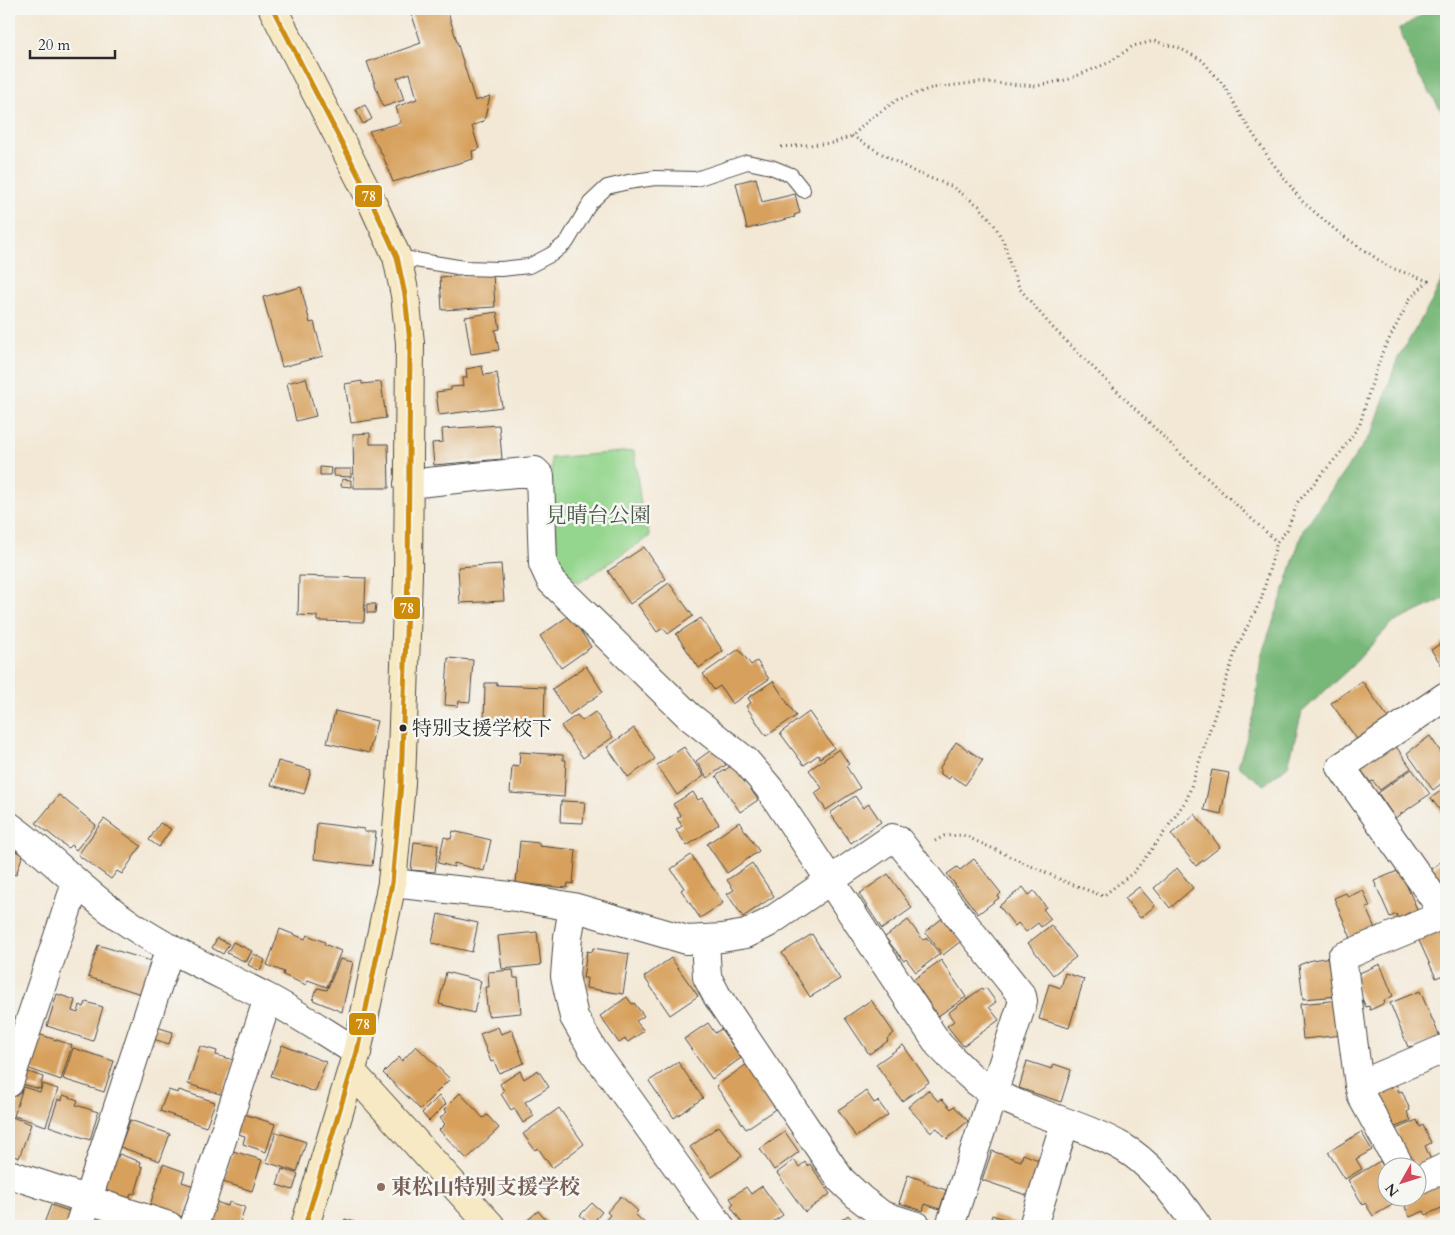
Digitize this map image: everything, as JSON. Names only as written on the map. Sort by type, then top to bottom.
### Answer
[{"type":"street","points":[[273,9],[370,198],[397,258],[405,295],[410,343],[408,575],[401,784],[392,883],[354,1062],[305,1226]]},
{"type":"street","points":[[408,484],[535,471],[540,476],[543,564],[551,581],[689,716],[746,761],[769,788],[939,1045],[974,1080],[994,1093],[1125,1148],[1158,1176],[1197,1226]]},
{"type":"street","points":[[1396,1158],[1362,1097],[1342,957],[1446,914],[1341,767],[1443,707]]},
{"type":"street","points":[[9,826],[29,840],[76,883],[117,916],[170,948],[268,998],[354,1062],[491,1226]]},
{"type":"street","points":[[392,883],[510,896],[573,907],[687,940],[705,939],[746,934],[768,923],[892,838],[898,840],[1022,996],[1023,1001],[950,1226]]},
{"type":"street","points":[[9,1083],[76,883]]},
{"type":"street","points":[[573,907],[568,937],[566,976],[574,1017],[594,1050],[720,1226]]},
{"type":"street","points":[[705,939],[707,976],[717,996],[841,1180],[882,1215],[917,1226]]},
{"type":"street","points":[[79,1226],[170,948]]},
{"type":"street","points":[[194,1226],[268,998]]},
{"type":"street","points":[[1359,1085],[1446,1048]]},
{"type":"street","points":[[1033,1226],[1066,1122]]},
{"type":"street","points":[[1428,1175],[1446,1167]]},
{"type":"street","points":[[9,1174],[169,1226]]},
{"type":"lane","points":[[397,258],[464,268],[501,269],[529,266],[552,254],[567,242],[590,203],[607,187],[655,178],[696,179],[747,162],[771,167],[791,175],[803,190]]},
{"type":"path","points":[[747,162],[771,148],[833,143],[852,136],[869,120],[897,100],[932,88],[980,82],[1037,86],[1069,79],[1108,63],[1133,46],[1154,41],[1179,48],[1202,60],[1225,87],[1271,161],[1302,201],[1339,233],[1389,268],[1428,281],[1410,299],[1382,353],[1360,424],[1341,452],[1298,502],[1287,530],[1277,542],[1261,600],[1237,647],[1186,799],[1161,837],[1134,872],[1115,889],[1103,896],[1058,879],[963,835],[944,836],[928,844],[912,857]]},
{"type":"path","points":[[852,136],[918,173],[951,186],[979,206],[994,224],[1005,245],[1011,268],[1020,289],[1051,326],[1184,457],[1277,542]]},
{"type":"green space","points":[[1432,9],[1446,9],[1446,118],[1418,74],[1399,29]]},
{"type":"green space","points":[[1446,270],[1446,598],[1391,624],[1351,667],[1302,712],[1288,766],[1264,785],[1238,766],[1254,715],[1261,656],[1303,530],[1373,431],[1397,360],[1432,301]]},
{"type":"green space","name":"見晴台公園","points":[[634,451],[642,513],[650,536],[579,583],[558,564],[551,458]]},
{"type":"building","points":[[410,9],[447,9],[475,101],[490,96],[484,121],[472,126],[479,149],[472,151],[473,159],[393,182],[383,156],[369,131],[401,123],[396,107],[417,99],[410,73],[397,78],[404,100],[383,107],[367,62],[421,43]]},
{"type":"building","points":[[365,105],[372,119],[363,124],[356,110]]},
{"type":"building","points":[[756,178],[762,202],[795,194],[800,213],[794,215],[795,217],[747,229],[736,183]]},
{"type":"building","points":[[493,274],[495,307],[442,310],[440,277]]},
{"type":"building","points":[[301,287],[310,323],[314,322],[323,356],[282,367],[263,297]]},
{"type":"building","points":[[497,312],[500,329],[495,330],[499,350],[471,354],[465,317]]},
{"type":"building","points":[[482,366],[484,375],[497,373],[502,407],[439,415],[436,392],[451,390],[451,387],[463,386],[462,378],[467,378],[466,369]]},
{"type":"building","points":[[306,378],[316,416],[296,421],[287,383]]},
{"type":"building","points":[[362,381],[362,384],[381,382],[386,418],[351,423],[345,384]]},
{"type":"building","points":[[499,425],[502,459],[434,465],[432,443],[443,442],[442,429]]},
{"type":"building","points":[[370,433],[370,444],[388,444],[389,488],[354,488],[353,434]]},
{"type":"building","points":[[320,467],[331,468],[330,475],[320,475]]},
{"type":"building","points":[[334,469],[351,469],[351,477],[334,476]]},
{"type":"building","points":[[342,479],[351,480],[351,487],[341,486]]},
{"type":"building","points":[[644,547],[666,579],[630,604],[608,571]]},
{"type":"building","points":[[501,564],[504,601],[460,603],[458,567]]},
{"type":"building","points":[[299,576],[366,578],[364,622],[317,621],[317,616],[298,615]]},
{"type":"building","points":[[669,583],[693,616],[668,634],[663,628],[657,632],[638,605]]},
{"type":"building","points":[[367,604],[376,604],[375,613],[367,613]]},
{"type":"building","points":[[570,615],[591,647],[561,668],[540,636]]},
{"type":"building","points":[[701,618],[723,651],[699,668],[676,634]]},
{"type":"building","points":[[1446,640],[1446,671],[1431,650]]},
{"type":"building","points":[[739,649],[751,665],[757,661],[769,679],[732,704],[720,686],[714,690],[703,674]]},
{"type":"building","points":[[448,658],[473,660],[470,702],[459,701],[458,706],[445,705]]},
{"type":"building","points":[[586,666],[603,692],[569,715],[552,689]]},
{"type":"building","points":[[773,681],[796,716],[766,736],[746,706],[751,703],[748,698]]},
{"type":"building","points":[[1362,681],[1389,719],[1359,742],[1331,703]]},
{"type":"building","points":[[485,683],[545,687],[544,723],[509,721],[509,724],[484,723]]},
{"type":"building","points":[[335,711],[377,721],[369,753],[327,743]]},
{"type":"building","points":[[595,712],[613,737],[583,758],[561,726],[577,715],[582,721]]},
{"type":"building","points":[[809,712],[834,748],[820,758],[818,755],[804,765],[780,733]]},
{"type":"building","points":[[634,728],[655,759],[628,777],[607,747]]},
{"type":"building","points":[[1430,736],[1446,760],[1446,780],[1433,790],[1407,753]]},
{"type":"building","points":[[956,742],[983,760],[965,785],[951,776],[949,779],[939,773],[941,770],[939,769]]},
{"type":"building","points":[[1393,742],[1411,768],[1380,790],[1373,781],[1370,782],[1358,766]]},
{"type":"building","points":[[684,747],[704,776],[677,795],[657,765]]},
{"type":"building","points":[[714,748],[726,765],[707,778],[696,761]]},
{"type":"building","points":[[839,749],[849,764],[846,766],[860,788],[826,810],[815,793],[822,788],[809,770]]},
{"type":"building","points":[[520,752],[563,755],[563,760],[566,760],[564,797],[510,793],[512,766],[519,767]]},
{"type":"building","points":[[278,761],[311,770],[304,794],[271,785]]},
{"type":"building","points":[[734,764],[758,800],[740,812],[716,776]]},
{"type":"building","points":[[1412,769],[1430,794],[1395,818],[1378,793]]},
{"type":"building","points":[[1212,770],[1229,773],[1221,814],[1204,810]]},
{"type":"building","points":[[1446,787],[1446,819],[1431,798]]},
{"type":"building","points":[[693,792],[698,800],[702,798],[719,824],[687,846],[676,830],[682,826],[677,818],[681,816],[673,804]]},
{"type":"building","points":[[59,795],[96,825],[76,850],[71,845],[68,848],[36,823]]},
{"type":"building","points":[[855,796],[863,808],[869,804],[881,822],[851,843],[830,813]]},
{"type":"building","points":[[561,801],[585,802],[583,823],[560,822]]},
{"type":"building","points":[[1195,814],[1220,847],[1196,866],[1171,834]]},
{"type":"building","points":[[104,819],[141,846],[122,874],[117,871],[111,879],[78,855]]},
{"type":"building","points":[[739,822],[759,851],[727,873],[707,844]]},
{"type":"building","points":[[160,823],[171,829],[159,847],[149,840]]},
{"type":"building","points":[[317,823],[364,829],[364,832],[376,832],[372,866],[314,859]]},
{"type":"building","points":[[453,831],[491,840],[484,871],[454,863],[454,867],[438,863],[444,837],[451,839]]},
{"type":"building","points":[[520,841],[539,843],[539,846],[576,850],[573,884],[568,883],[567,888],[516,883]]},
{"type":"building","points":[[414,842],[438,845],[435,872],[411,870]]},
{"type":"building","points":[[9,849],[23,854],[16,875],[9,873]]},
{"type":"building","points":[[691,855],[723,903],[700,918],[681,890],[684,888],[671,869]]},
{"type":"building","points":[[1446,858],[1446,891],[1430,870]]},
{"type":"building","points":[[974,859],[1001,893],[998,896],[999,898],[978,914],[947,874],[957,867],[960,870]]},
{"type":"building","points":[[752,863],[774,896],[743,917],[727,894],[734,890],[727,880]]},
{"type":"building","points":[[1177,868],[1193,888],[1170,908],[1154,888]]},
{"type":"building","points":[[1400,870],[1417,909],[1398,918],[1396,914],[1390,917],[1374,881]]},
{"type":"building","points":[[888,874],[912,908],[882,929],[859,894]]},
{"type":"building","points":[[1023,887],[1029,895],[1034,891],[1046,907],[1043,909],[1051,919],[1041,927],[1038,923],[1026,932],[1018,923],[1015,926],[999,906]]},
{"type":"building","points":[[1139,887],[1155,906],[1140,918],[1125,898]]},
{"type":"building","points":[[1363,890],[1370,907],[1366,908],[1377,933],[1353,943],[1334,898],[1346,893],[1348,897]]},
{"type":"building","points":[[438,914],[478,923],[472,952],[432,943]]},
{"type":"building","points":[[944,917],[961,941],[943,955],[925,932]]},
{"type":"building","points":[[908,920],[923,940],[927,938],[940,954],[916,972],[906,959],[904,961],[885,937]]},
{"type":"building","points":[[1051,925],[1076,957],[1053,975],[1028,943]]},
{"type":"building","points":[[1446,926],[1446,977],[1444,978],[1443,975],[1436,978],[1416,934]]},
{"type":"building","points":[[280,929],[305,939],[307,935],[341,951],[327,987],[308,980],[306,985],[283,975],[284,972],[267,965]]},
{"type":"building","points":[[537,932],[541,965],[502,969],[498,936]]},
{"type":"building","points":[[812,934],[840,979],[810,997],[782,953]]},
{"type":"building","points":[[217,938],[229,944],[223,954],[212,948]]},
{"type":"building","points":[[233,942],[252,951],[246,962],[227,953]]},
{"type":"building","points":[[98,945],[151,961],[141,994],[88,977]]},
{"type":"building","points":[[593,948],[629,954],[623,994],[586,988],[587,978],[583,978],[587,951],[592,952]]},
{"type":"building","points":[[254,954],[265,960],[260,971],[248,965]]},
{"type":"building","points":[[1331,957],[1338,996],[1303,999],[1299,965],[1312,960]]},
{"type":"building","points":[[671,958],[698,996],[670,1015],[644,977]]},
{"type":"building","points":[[340,959],[353,962],[342,1012],[313,1000],[317,988],[327,990]]},
{"type":"building","points":[[941,960],[966,997],[938,1016],[913,980]]},
{"type":"building","points":[[1380,964],[1393,996],[1384,1000],[1385,1003],[1370,1010],[1369,1006],[1366,1007],[1356,986],[1355,975]]},
{"type":"building","points":[[513,970],[514,978],[518,978],[521,1013],[488,1016],[485,987],[489,987],[488,972]]},
{"type":"building","points":[[446,972],[481,981],[474,1013],[439,1004]]},
{"type":"building","points":[[1065,973],[1084,979],[1069,1028],[1039,1019],[1049,984],[1061,988]]},
{"type":"building","points":[[982,988],[983,990],[986,988],[996,1002],[989,1007],[999,1020],[963,1046],[947,1026],[954,1021],[948,1013]]},
{"type":"building","points":[[1420,991],[1440,1037],[1413,1048],[1412,1046],[1408,1047],[1390,1003]]},
{"type":"building","points":[[57,994],[75,1000],[72,1011],[78,1013],[80,1005],[84,1007],[86,1002],[103,1007],[93,1041],[47,1026]]},
{"type":"building","points":[[627,997],[644,1016],[636,1021],[644,1031],[628,1042],[625,1039],[619,1043],[600,1016]]},
{"type":"building","points":[[871,1000],[894,1033],[887,1039],[888,1041],[869,1054],[845,1018]]},
{"type":"building","points":[[1340,1000],[1343,1035],[1303,1039],[1300,1004]]},
{"type":"building","points":[[708,1023],[715,1033],[721,1029],[741,1058],[712,1079],[684,1039]]},
{"type":"building","points":[[153,1026],[173,1032],[169,1044],[150,1038]]},
{"type":"building","points":[[498,1027],[501,1034],[512,1030],[524,1063],[499,1073],[494,1061],[491,1062],[480,1034]]},
{"type":"building","points":[[38,1034],[72,1045],[61,1080],[27,1068]]},
{"type":"building","points":[[282,1045],[326,1062],[315,1092],[271,1076]]},
{"type":"building","points":[[903,1045],[929,1082],[902,1101],[876,1064]]},
{"type":"building","points":[[200,1046],[217,1051],[216,1055],[234,1060],[223,1095],[188,1084]]},
{"type":"building","points":[[416,1046],[450,1079],[420,1109],[383,1073],[399,1057],[402,1061]]},
{"type":"building","points":[[73,1048],[114,1061],[104,1092],[63,1079]]},
{"type":"building","points":[[1027,1061],[1052,1069],[1054,1064],[1071,1070],[1061,1102],[1019,1088]]},
{"type":"building","points":[[678,1062],[703,1098],[674,1118],[649,1081]]},
{"type":"building","points":[[747,1064],[777,1108],[746,1129],[716,1086]]},
{"type":"building","points":[[23,1070],[43,1077],[40,1089],[18,1083]]},
{"type":"building","points":[[538,1070],[549,1087],[525,1102],[534,1116],[523,1123],[514,1108],[511,1110],[501,1094],[504,1091],[500,1084],[520,1071],[524,1079]]},
{"type":"building","points":[[1395,1081],[1399,1092],[1402,1091],[1410,1110],[1407,1112],[1411,1121],[1390,1129],[1370,1090]]},
{"type":"building","points":[[43,1084],[58,1089],[46,1126],[14,1116],[23,1087],[40,1092]]},
{"type":"building","points":[[168,1090],[178,1093],[179,1090],[215,1102],[206,1127],[160,1111]]},
{"type":"building","points":[[928,1090],[938,1101],[942,1099],[951,1109],[954,1106],[968,1121],[947,1139],[937,1128],[931,1132],[908,1107]]},
{"type":"building","points":[[866,1091],[874,1103],[878,1101],[888,1115],[856,1137],[838,1110]]},
{"type":"building","points":[[460,1093],[483,1118],[487,1115],[499,1128],[467,1159],[439,1130],[445,1124],[440,1118],[447,1112],[444,1109]]},
{"type":"building","points":[[63,1095],[78,1100],[76,1105],[98,1112],[90,1140],[49,1126],[58,1099],[62,1101]]},
{"type":"building","points":[[439,1096],[446,1104],[429,1121],[422,1113]]},
{"type":"building","points":[[559,1108],[584,1144],[552,1168],[538,1148],[535,1150],[523,1134]]},
{"type":"building","points":[[241,1113],[275,1124],[266,1152],[243,1144],[245,1136],[235,1133]]},
{"type":"building","points":[[9,1116],[31,1124],[19,1158],[9,1154]]},
{"type":"building","points":[[130,1120],[170,1134],[160,1161],[120,1147]]},
{"type":"building","points":[[1417,1120],[1420,1127],[1423,1125],[1431,1143],[1425,1146],[1431,1160],[1428,1161],[1428,1158],[1407,1158],[1395,1137],[1399,1135],[1396,1129]]},
{"type":"building","points":[[719,1126],[742,1156],[712,1177],[690,1147]]},
{"type":"building","points":[[276,1132],[306,1142],[297,1172],[266,1162]]},
{"type":"building","points":[[785,1132],[799,1152],[774,1170],[760,1149]]},
{"type":"building","points":[[1361,1132],[1372,1150],[1356,1159],[1362,1169],[1345,1179],[1328,1152]]},
{"type":"building","points":[[233,1151],[262,1160],[252,1191],[223,1182]]},
{"type":"building","points":[[992,1151],[1021,1161],[1023,1154],[1041,1161],[1029,1196],[982,1180]]},
{"type":"building","points":[[119,1154],[141,1162],[140,1166],[143,1167],[135,1194],[131,1193],[129,1200],[101,1190],[113,1155],[118,1157]]},
{"type":"building","points":[[794,1160],[799,1167],[805,1162],[807,1166],[810,1164],[830,1194],[805,1212],[777,1173]]},
{"type":"building","points":[[1378,1162],[1378,1208],[1387,1208],[1373,1216],[1365,1203],[1363,1205],[1348,1180]]},
{"type":"building","points":[[163,1164],[185,1172],[182,1182],[194,1186],[183,1217],[150,1205]]},
{"type":"building","points":[[282,1169],[298,1174],[293,1190],[277,1185]]},
{"type":"building","points":[[908,1175],[925,1181],[924,1183],[946,1190],[940,1209],[925,1204],[923,1211],[899,1203]]},
{"type":"building","points":[[1439,1179],[1446,1196],[1446,1206],[1426,1215],[1424,1211],[1410,1217],[1406,1208],[1428,1208],[1428,1184]]},
{"type":"building","points":[[762,1186],[783,1215],[767,1226],[744,1226],[731,1207],[734,1204],[730,1198],[746,1187],[751,1194]]},
{"type":"building","points":[[621,1196],[638,1211],[635,1214],[648,1226],[605,1226],[602,1224],[610,1215],[607,1212]]},
{"type":"building","points":[[213,1201],[228,1206],[229,1202],[245,1207],[239,1226],[213,1226],[215,1222],[207,1220]]},
{"type":"building","points":[[592,1203],[602,1212],[591,1225],[580,1215]]},
{"type":"building","points":[[51,1205],[72,1212],[67,1226],[43,1226]]},
{"type":"building","points":[[538,1211],[551,1226],[522,1225]]},
{"type":"building","points":[[848,1215],[857,1226],[834,1226]]},
{"type":"building","points":[[992,1215],[1020,1224],[1019,1226],[976,1226],[978,1221],[989,1225]]},
{"type":"building","points":[[345,1219],[355,1222],[354,1226],[343,1226]]},
{"type":"transit line","name":"78","points":[[273,9],[370,198],[397,257],[405,295],[410,343],[408,575],[401,784],[392,883],[357,1052],[305,1226]]},
{"type":"place","name":"特別支援学校下","points":[[403,728]]},
{"type":"place","name":"東松山特別支援学校","points":[[381,1187]]}]
